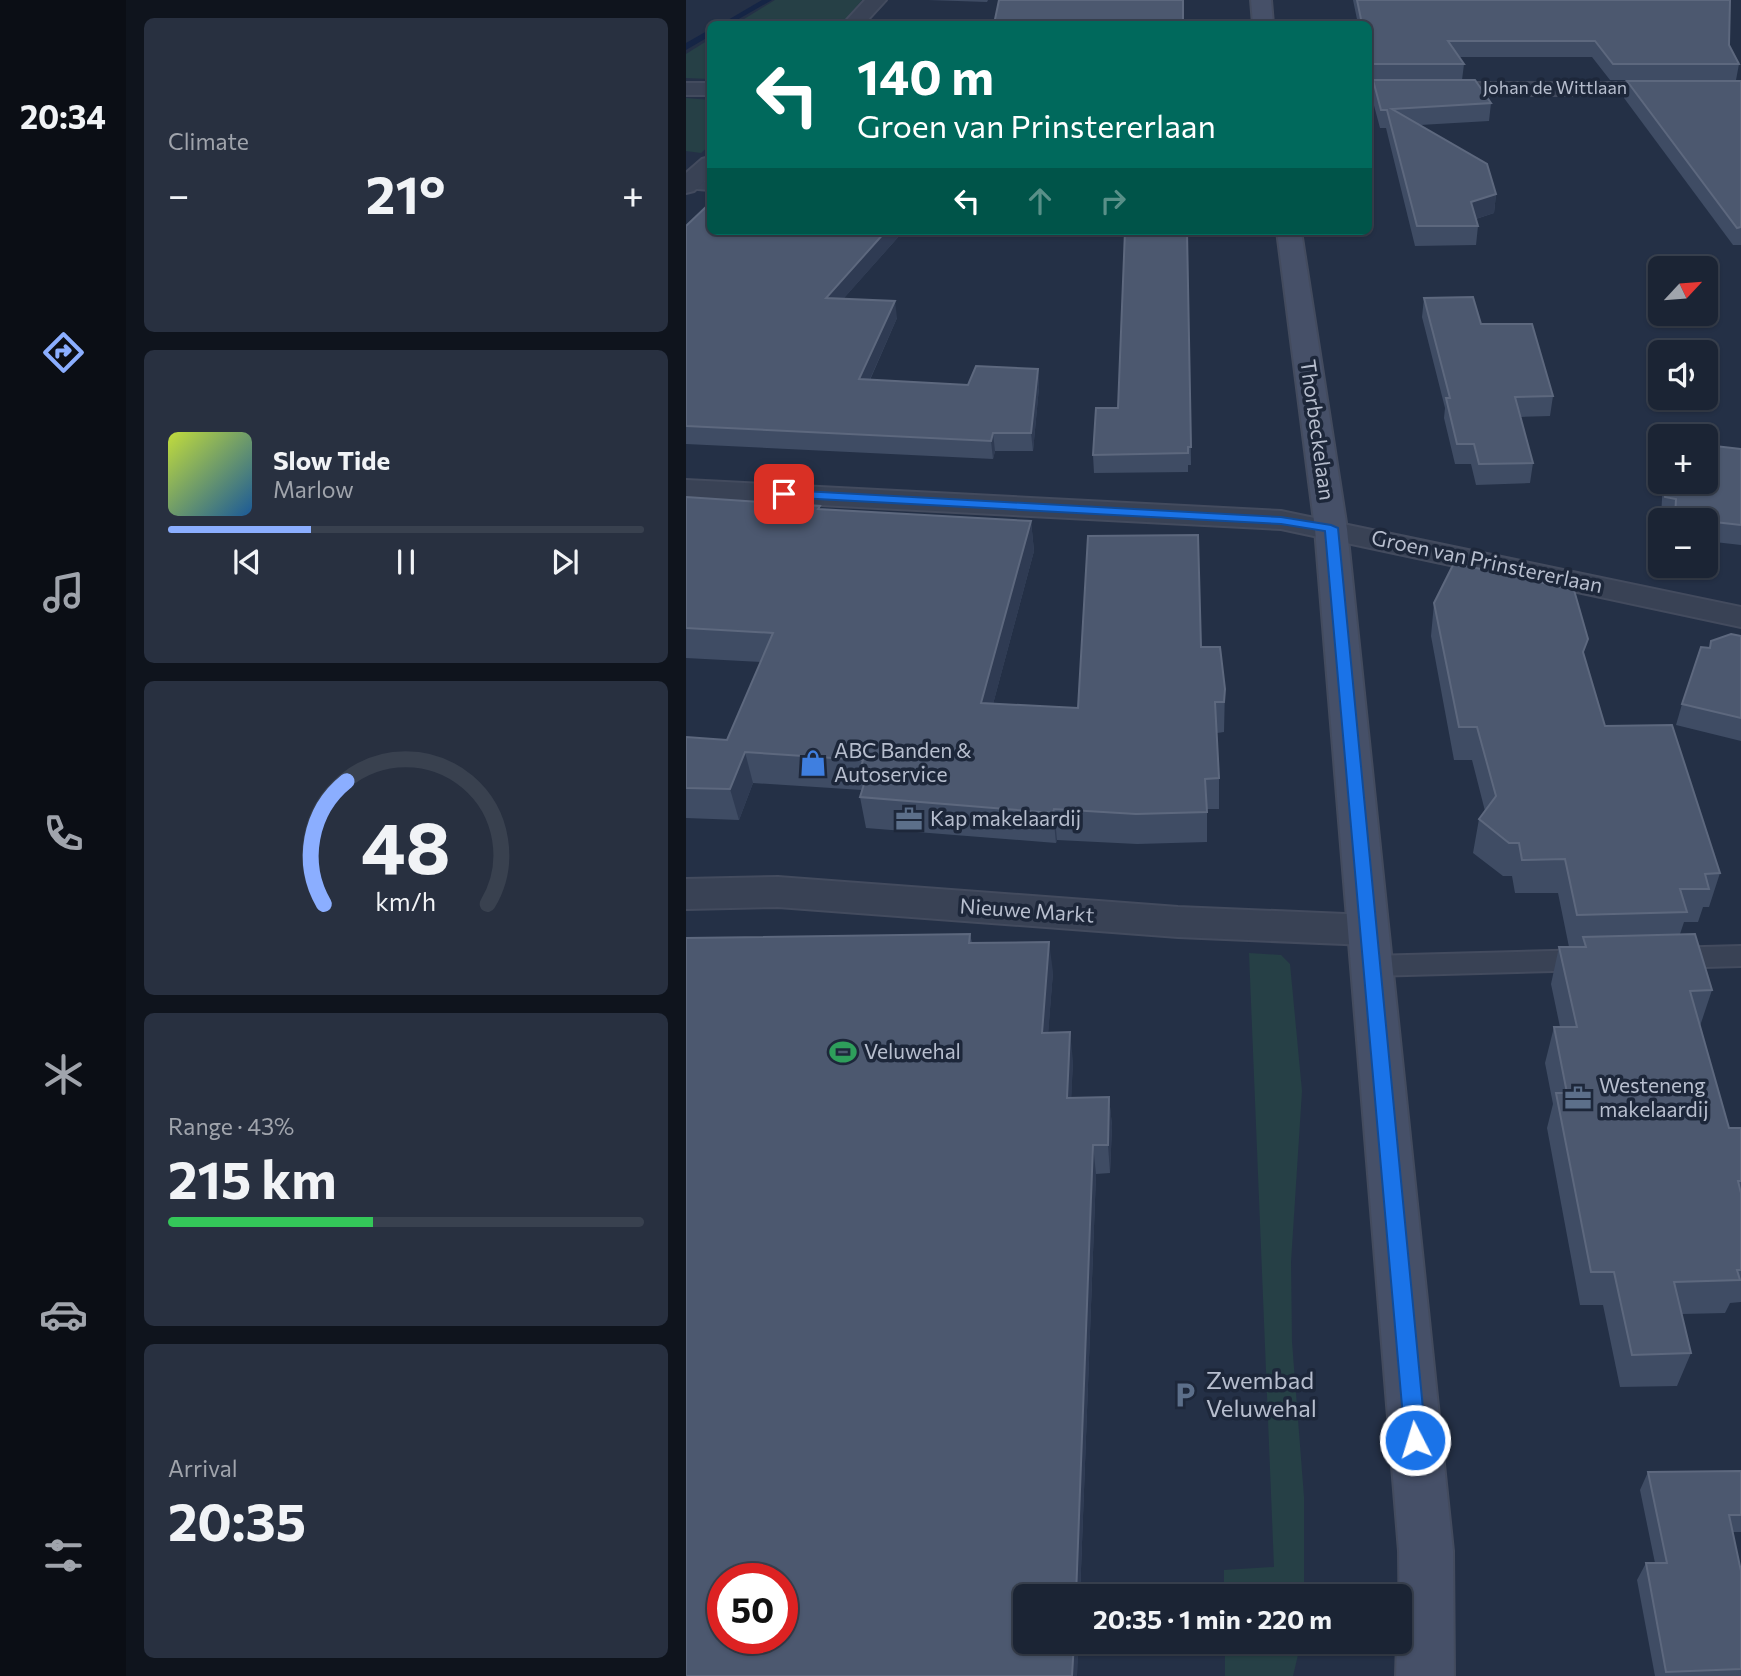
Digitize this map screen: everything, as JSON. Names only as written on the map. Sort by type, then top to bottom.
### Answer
[{"type":"main road","points":[[1261,0],[1263,21]]},
{"type":"main road","name":"Thorbeckelaan","points":[[1290,235],[1331,528],[1426,1551],[1425,1676]]},
{"type":"street","points":[[856,21],[876,0]]},
{"type":"street","points":[[686,89],[707,89]]},
{"type":"street","name":"Johan de Wittlaan","points":[[1372,89],[1741,89]]},
{"type":"street","points":[[695,185],[707,168]]},
{"type":"street","name":"Groen van Prinstererlaan","points":[[686,489],[1281,520],[1331,528],[1741,617]]},
{"type":"street","name":"Nieuwe Markt","points":[[686,894],[778,892],[1178,922],[1369,948]]},
{"type":"lane","points":[[1369,948],[1616,959]]},
{"type":"lane","points":[[1644,958],[1741,956]]},
{"type":"green space","points":[[775,0],[862,0],[844,21],[741,21]]},
{"type":"green space","points":[[707,41],[707,79],[686,78],[686,54]]},
{"type":"green space","points":[[686,98],[707,100],[707,148],[701,153],[686,151]]},
{"type":"green space","points":[[1249,953],[1281,955],[1290,964],[1302,1091],[1291,1262],[1292,1342],[1304,1497],[1304,1584],[1224,1584],[1224,1570],[1274,1567]]},
{"type":"green space","points":[[1225,1654],[1298,1654],[1293,1676],[1225,1676]]},
{"type":"building","points":[[999,0],[1183,0],[1183,21],[995,21]]},
{"type":"building","points":[[1357,0],[1730,0],[1729,45],[1739,64],[1613,64],[1595,41],[1448,41],[1464,64],[1372,64],[1372,21],[1361,21]]},
{"type":"building","points":[[1373,80],[1475,80],[1491,103],[1392,109],[1487,164],[1496,194],[1471,202],[1478,226],[1417,226],[1387,110],[1381,110]]},
{"type":"building","points":[[1627,81],[1741,81],[1741,227],[1737,228]]},
{"type":"building","points":[[707,206],[707,235],[882,235],[826,298],[895,301],[859,379],[968,385],[976,366],[1038,369],[1031,433],[993,433],[991,441],[686,426],[686,226]]},
{"type":"building","points":[[1125,235],[1187,235],[1191,447],[1188,447],[1188,453],[1093,455],[1096,408],[1118,408]]},
{"type":"building","points":[[1473,297],[1481,324],[1532,324],[1553,396],[1515,397],[1533,463],[1479,464],[1474,444],[1457,444],[1446,398],[1450,398],[1424,298]]},
{"type":"building","points":[[1718,446],[1741,449],[1741,525],[1718,522],[1718,508],[1676,508],[1676,499],[1665,497],[1665,494],[1718,494]]},
{"type":"building","points":[[686,497],[820,506],[818,509],[1031,521],[981,703],[1078,708],[1088,536],[1198,535],[1201,647],[1220,647],[1225,689],[1224,702],[1215,702],[1219,778],[1205,779],[1207,812],[1136,814],[1054,809],[1053,813],[860,797],[869,768],[861,767],[863,760],[745,752],[730,789],[686,788],[686,737],[727,740],[773,633],[686,628]]},
{"type":"building","points":[[1454,563],[1574,590],[1588,639],[1583,652],[1605,726],[1672,725],[1720,873],[1705,874],[1709,889],[1680,889],[1687,912],[1577,915],[1565,859],[1522,860],[1519,843],[1509,843],[1479,819],[1496,796],[1477,727],[1459,727],[1434,603]]},
{"type":"building","points":[[1731,634],[1741,636],[1741,718],[1682,704],[1701,647],[1710,648],[1711,641]]},
{"type":"building","name":"Veluwehal","points":[[970,934],[969,943],[1049,942],[1042,1033],[1070,1032],[1067,1098],[1109,1097],[1108,1145],[1093,1145],[1076,1584],[1013,1584],[1013,1654],[1073,1654],[1072,1676],[686,1676],[686,938]]},
{"type":"building","points":[[1695,934],[1712,990],[1690,991],[1729,1128],[1741,1128],[1741,1181],[1738,1181],[1741,1193],[1741,1270],[1737,1270],[1740,1280],[1674,1282],[1691,1353],[1632,1355],[1614,1272],[1591,1272],[1556,1093],[1567,1093],[1554,1027],[1577,1027],[1559,947],[1586,947],[1583,937]]},
{"type":"building","points":[[1741,1471],[1741,1515],[1729,1515],[1741,1571],[1741,1669],[1666,1672],[1646,1563],[1667,1563],[1648,1472]]},
{"type":"waterway","points":[[730,21],[768,0]]},
{"type":"waterway","points":[[686,47],[707,35]]},
{"type":"place","name":"ABC Banden & Autoservice","points":[[813,763]]},
{"type":"place","name":"Kap makelaardij","points":[[909,819]]},
{"type":"place","name":"Veluwehal","points":[[843,1052]]},
{"type":"place","name":"Westeneng makelaardij","points":[[1578,1098]]},
{"type":"place","name":"Zwembad Veluwehal","points":[[1185,1395]]},
{"type":"route","points":[[784,494],[1281,520],[1331,528],[1415,1440]]}]
